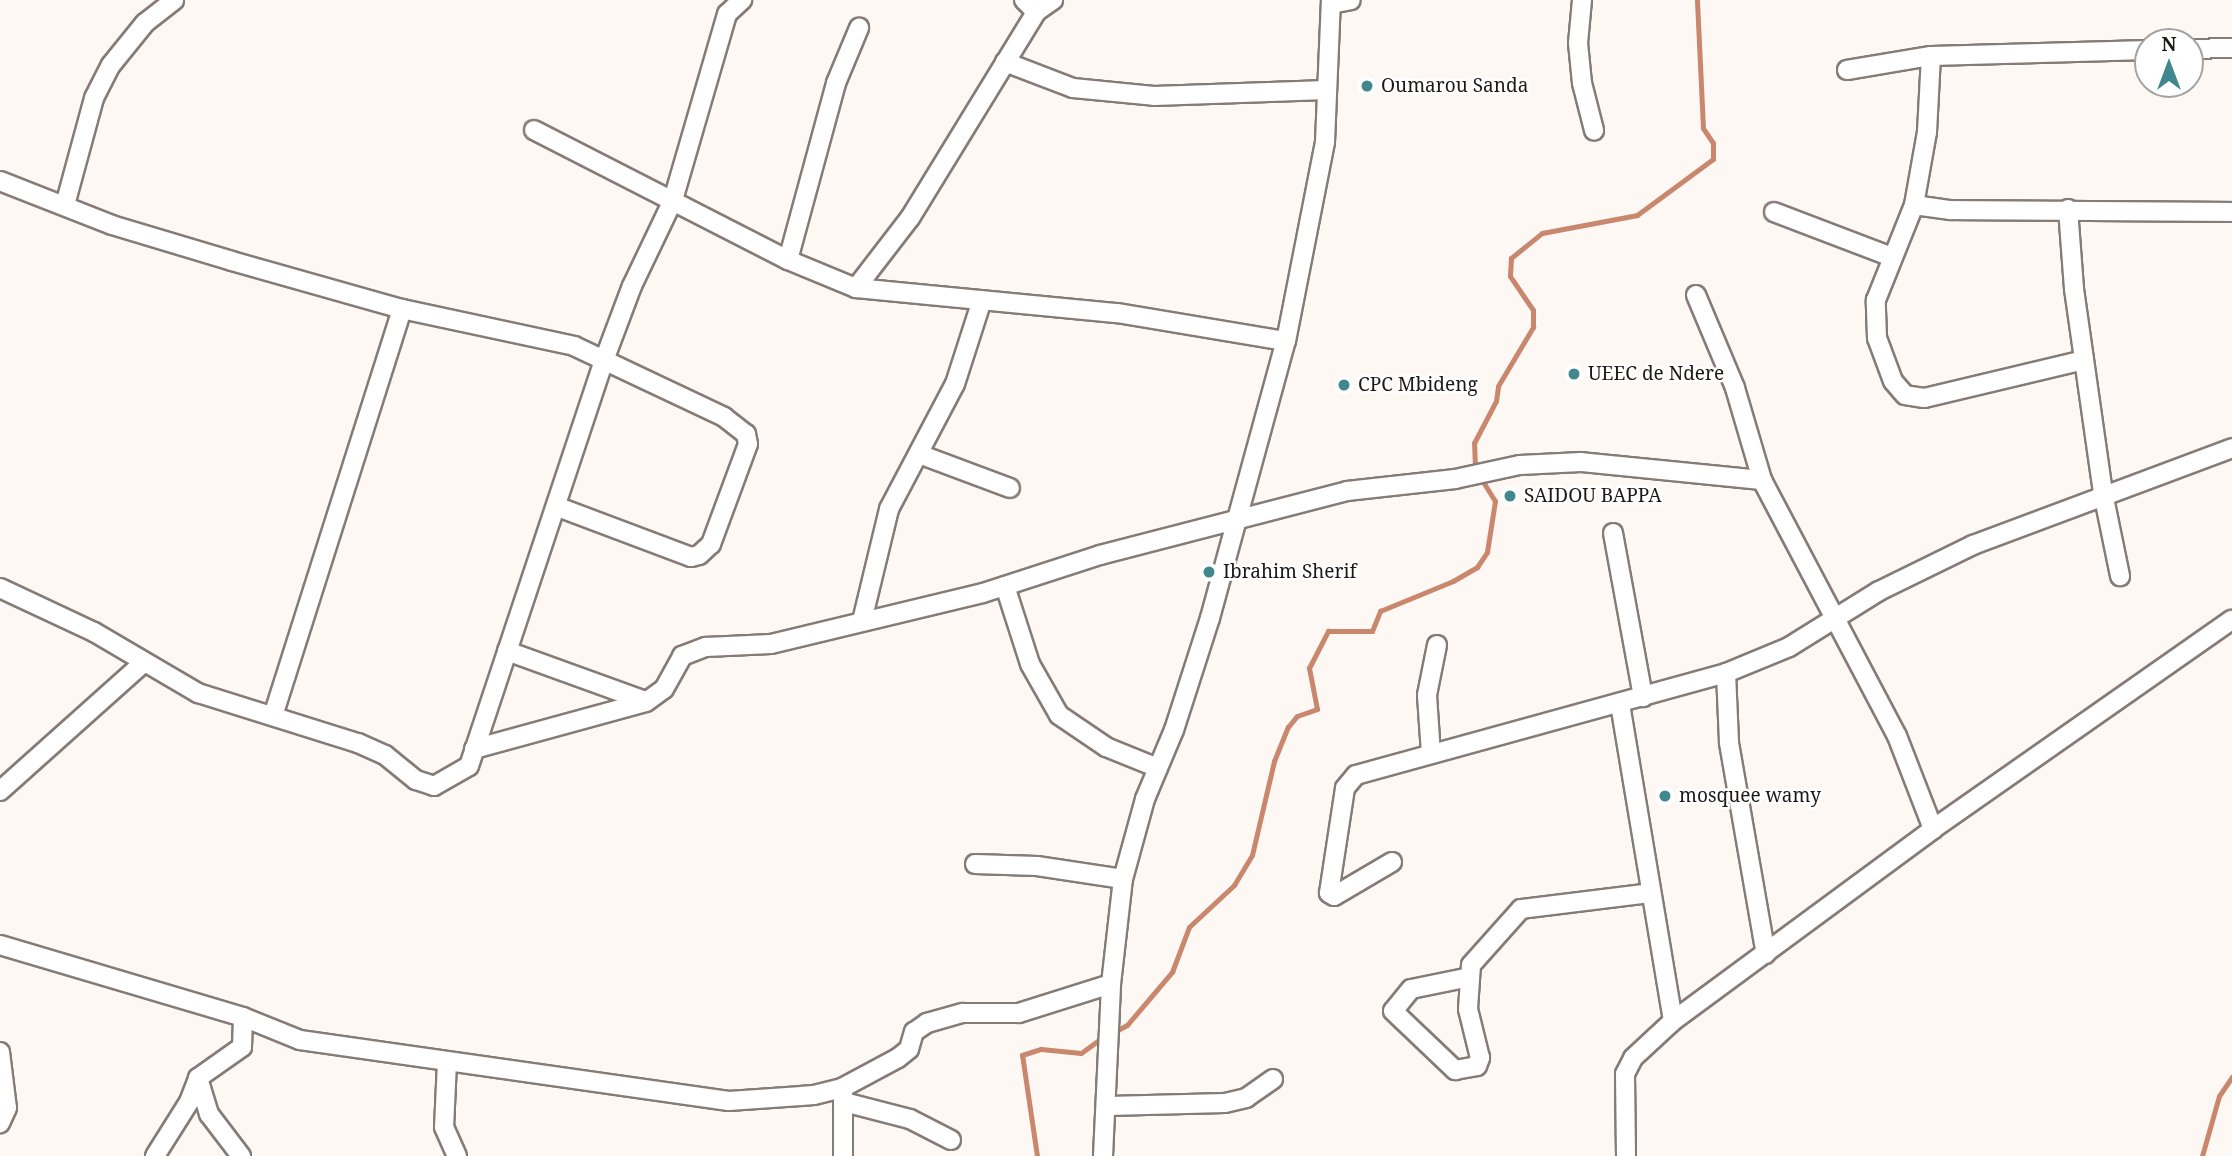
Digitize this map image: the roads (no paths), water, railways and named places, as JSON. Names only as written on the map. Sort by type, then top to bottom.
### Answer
[{"type":"street","points":[[65,205],[94,98],[111,65],[145,23],[174,0]]},
{"type":"street","points":[[0,588],[94,632],[198,693],[376,751],[416,780],[434,786],[469,766],[558,507],[603,363],[632,286],[673,200],[727,13],[741,0]]},
{"type":"street","points":[[856,288],[910,218],[1005,62],[1030,6],[1053,0]]},
{"type":"street","points":[[1103,1156],[1108,1106],[1111,984],[1123,879],[1239,517],[1286,341],[1325,142],[1331,2],[1352,0]]},
{"type":"street","points":[[1582,0],[1578,43],[1582,83],[1594,130]]},
{"type":"street","points":[[788,260],[836,83],[859,28]]},
{"type":"street","points":[[2204,49],[2232,48]]},
{"type":"street","points":[[1847,70],[1931,56],[2134,50]]},
{"type":"street","points":[[1931,56],[1927,132],[1914,205],[1876,300],[1877,338],[1893,381],[1905,395],[1924,398],[2084,360]]},
{"type":"street","points":[[1005,62],[1073,88],[1154,96],[1327,90]]},
{"type":"street","points":[[534,131],[788,260],[856,288],[1118,313],[1286,341]]},
{"type":"street","points":[[0,181],[112,225],[402,309],[574,346],[603,363],[724,417],[746,434],[748,444],[711,544],[699,555],[691,557],[558,507]]},
{"type":"street","points":[[1914,205],[1951,209],[2232,212]]},
{"type":"street","points":[[2068,209],[2084,360],[2103,494],[2120,576]]},
{"type":"street","points":[[1774,212],[1892,257]]},
{"type":"street","points":[[1696,295],[1735,388],[1762,480],[1799,545],[1834,623],[1896,736],[1933,829]]},
{"type":"street","points":[[862,621],[889,509],[955,384],[982,300]]},
{"type":"street","points":[[273,716],[402,309]]},
{"type":"street","points":[[1392,862],[1334,896],[1329,893],[1345,788],[1356,775],[1371,768],[1620,704],[1726,673],[1834,623],[1879,592],[1973,545],[2103,494],[2232,448]]},
{"type":"street","points":[[919,454],[1010,488]]},
{"type":"street","points":[[474,749],[646,702],[664,689],[682,656],[694,652],[732,644],[771,644],[1005,586],[1239,517],[1347,491],[1581,461],[1762,480]]},
{"type":"street","points":[[1613,533],[1643,697]]},
{"type":"street","points":[[1005,586],[1030,664],[1059,715],[1106,747],[1158,768]]},
{"type":"street","points":[[1626,1156],[1625,1074],[1633,1058],[1673,1021],[1933,829],[2232,620]]},
{"type":"street","points":[[1431,754],[1426,695],[1437,645]]},
{"type":"street","points":[[507,651],[624,698],[646,702]]},
{"type":"street","points":[[0,791],[143,663]]},
{"type":"street","points":[[1726,673],[1731,754],[1766,954]]},
{"type":"street","points":[[1620,704],[1673,1021]]},
{"type":"street","points":[[975,864],[1037,866],[1123,879]]},
{"type":"street","points":[[1470,977],[1410,989],[1393,1011],[1455,1070],[1477,1066],[1480,1058],[1468,1009],[1471,965],[1521,909],[1651,893]]},
{"type":"street","points":[[0,945],[243,1017],[300,1040],[729,1101],[843,1095],[910,1119],[951,1140]]},
{"type":"street","points":[[843,1095],[909,1049],[914,1032],[927,1023],[963,1013],[1019,1013],[1111,984]]},
{"type":"street","points":[[155,1156],[189,1102],[198,1078],[242,1047],[243,1017]]},
{"type":"street","points":[[0,1052],[8,1108],[0,1123]]},
{"type":"street","points":[[447,1062],[444,1127],[457,1156]]},
{"type":"street","points":[[198,1078],[209,1114],[241,1156]]},
{"type":"street","points":[[1108,1106],[1225,1103],[1247,1098],[1273,1079]]},
{"type":"street","points":[[843,1095],[843,1156]]},
{"type":"waterway","points":[[1112,1033],[1127,1025],[1172,972],[1189,927],[1234,885],[1252,855],[1274,761],[1288,727],[1297,716],[1317,709],[1309,668],[1328,631],[1372,631],[1380,611],[1453,581],[1477,567],[1487,552],[1495,501],[1475,469],[1474,443],[1496,401],[1498,386],[1533,327],[1533,310],[1510,276],[1511,258],[1542,233],[1637,215],[1713,159],[1713,143],[1703,128],[1697,0]]},
{"type":"waterway","points":[[1037,1156],[1022,1055],[1041,1049],[1081,1053],[1103,1037]]},
{"type":"waterway","points":[[2202,1156],[2219,1096],[2232,1077]]},
{"type":"place","name":"Oumarou Sanda","points":[[1367,86]]},
{"type":"place","name":"UEEC de Ndere","points":[[1574,374]]},
{"type":"place","name":"CPC Mbideng","points":[[1344,385]]},
{"type":"place","name":"SAIDOU BAPPA","points":[[1510,496]]},
{"type":"place","name":"Ibrahim Sherif","points":[[1209,572]]},
{"type":"place","name":"mosquee wamy","points":[[1665,796]]}]
